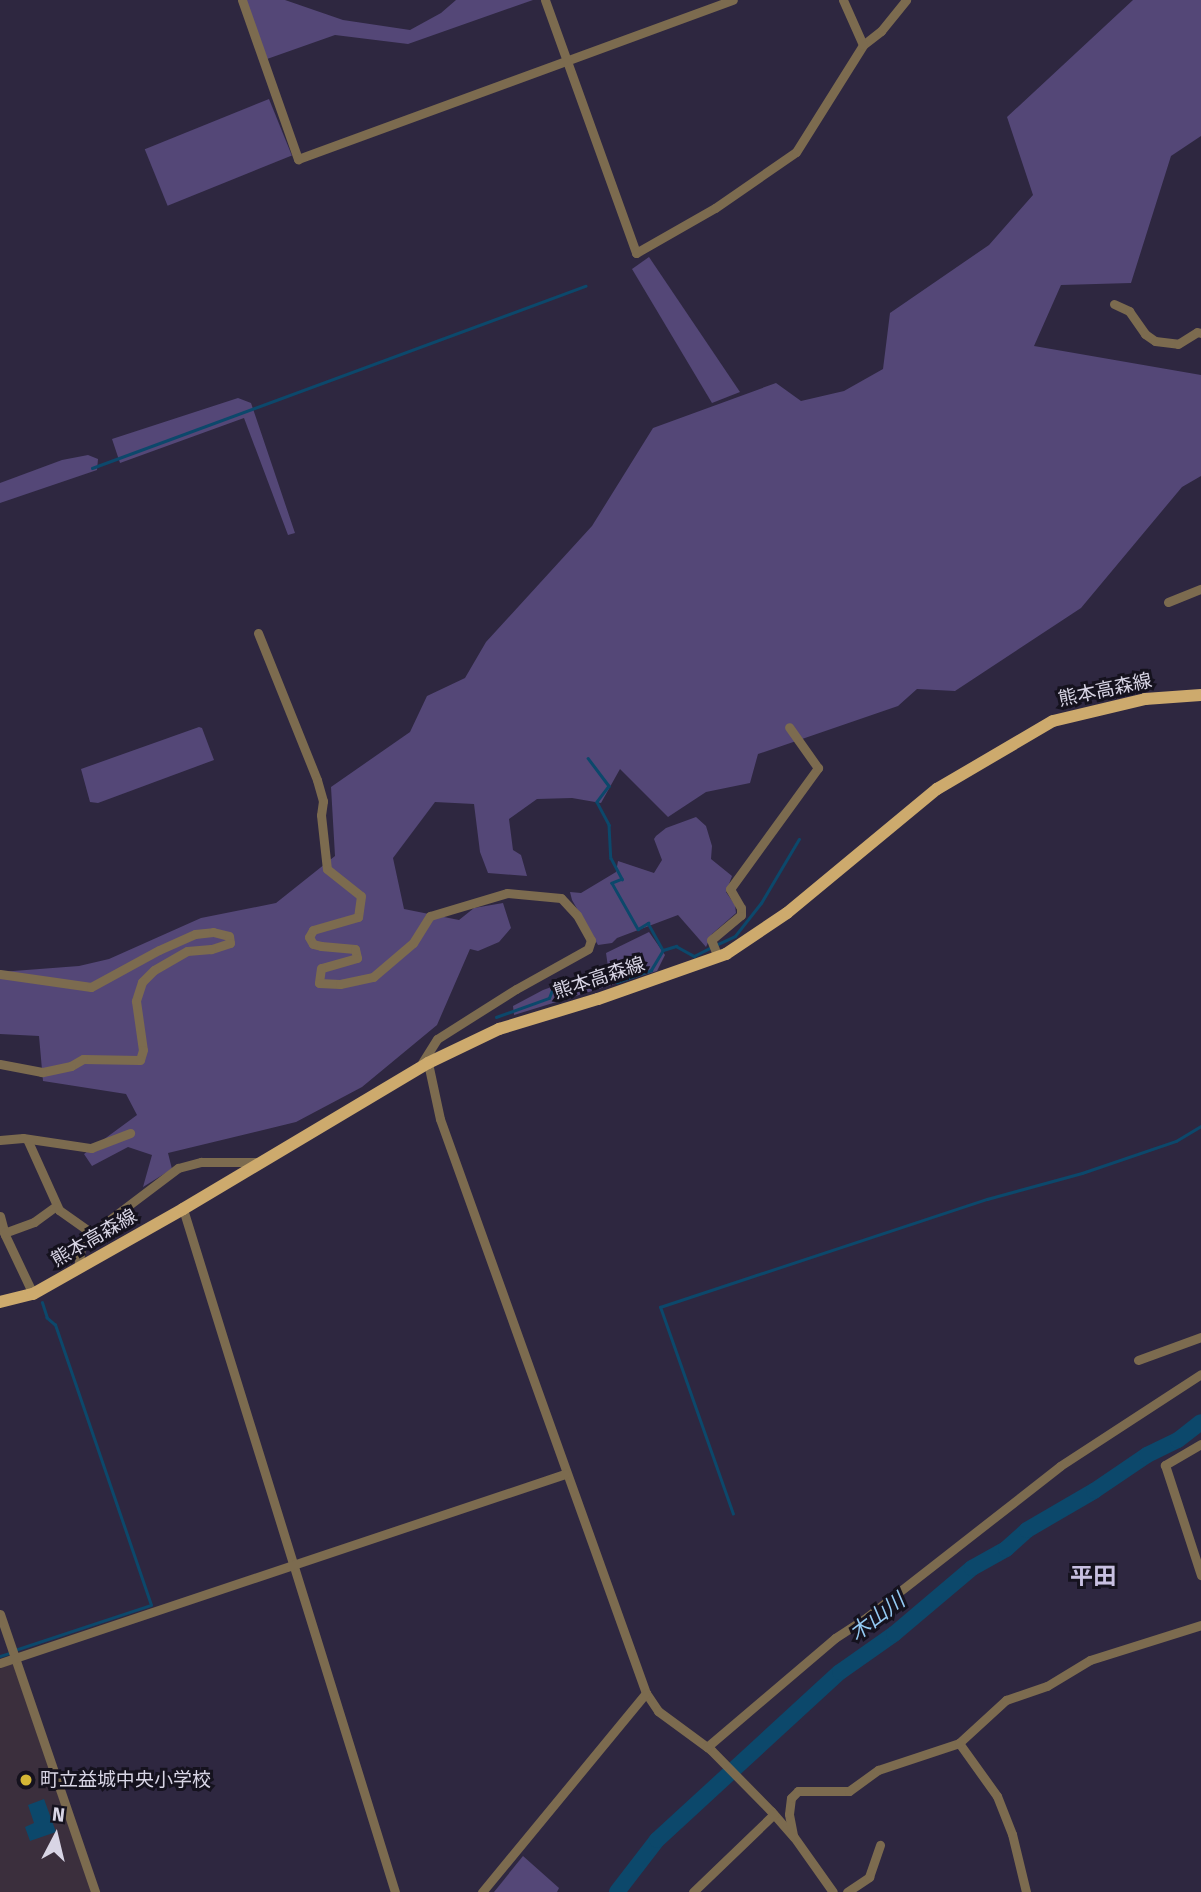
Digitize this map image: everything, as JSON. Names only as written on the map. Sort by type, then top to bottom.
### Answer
[{"type":"main road","name":"熊本高森線","points":[[0,1302],[33,1294],[78,1269],[423,1065],[499,1029],[718,957],[787,912],[937,789],[1054,721],[1145,699],[1201,695]]},
{"type":"street","points":[[242,0],[298,159],[733,0]]},
{"type":"street","points":[[545,0],[565,62],[636,253],[715,208],[796,152],[863,45],[881,31],[906,0]]},
{"type":"street","points":[[843,0],[863,45]]},
{"type":"street","points":[[1114,304],[1129,311],[1145,334],[1156,341],[1178,344],[1198,332],[1201,333]]},
{"type":"street","points":[[1168,602],[1201,589]]},
{"type":"street","points":[[258,633],[317,780],[323,801],[321,815],[327,869],[361,897],[358,917],[313,930],[309,937],[313,944],[355,949],[356,958],[321,968],[319,983],[340,984],[373,977],[413,943],[429,916],[507,893],[561,898],[577,915],[591,940],[588,949],[516,989],[437,1039],[423,1065],[565,1474],[646,1693],[658,1711],[709,1749],[772,1813],[794,1837],[833,1892]]},
{"type":"street","points":[[718,957],[711,940],[741,915],[741,908],[730,890],[818,768],[805,745],[789,727]]},
{"type":"street","points":[[0,974],[92,987],[159,950],[195,934],[213,932],[229,936],[230,943],[211,950],[187,951],[154,970],[142,982],[136,1001],[143,1050],[140,1060],[83,1059],[71,1066],[42,1072],[0,1064]]},
{"type":"street","points":[[0,1140],[27,1139],[91,1149],[130,1133]]},
{"type":"street","points":[[27,1139],[56,1206],[93,1234]]},
{"type":"street","points":[[78,1269],[81,1248],[93,1234],[178,1168],[201,1161],[261,1162]]},
{"type":"street","points":[[4,1233],[34,1222],[56,1206]]},
{"type":"street","points":[[183,1209],[395,1892]]},
{"type":"street","points":[[0,1216],[4,1233],[33,1294]]},
{"type":"street","points":[[1138,1360],[1201,1337]]},
{"type":"street","points":[[709,1749],[835,1638],[867,1617],[1060,1466],[1201,1374]]},
{"type":"street","points":[[1201,1444],[1165,1465],[1201,1575]]},
{"type":"street","points":[[0,1663],[565,1474]]},
{"type":"street","points":[[0,1614],[95,1892]]},
{"type":"street","points":[[794,1837],[789,1814],[791,1798],[798,1791],[849,1791],[878,1770],[959,1744],[1006,1700],[1047,1686],[1090,1660],[1201,1625]]},
{"type":"street","points":[[482,1892],[646,1693]]},
{"type":"street","points":[[959,1744],[997,1796],[1012,1834],[1026,1892]]},
{"type":"street","points":[[692,1892],[772,1813]]},
{"type":"street","points":[[847,1892],[869,1877],[880,1844]]},
{"type":"shaded area","points":[[246,0],[285,0],[343,20],[410,30],[441,13],[456,0],[533,0],[408,44],[335,35],[267,59]]},
{"type":"shaded area","points":[[1133,0],[1201,0],[1201,136],[1171,156],[1131,283],[1061,285],[1034,346],[1201,375],[1201,476],[1182,487],[1081,608],[955,691],[917,689],[898,706],[758,754],[750,783],[706,792],[668,817],[620,769],[601,803],[572,798],[537,799],[509,819],[513,850],[521,855],[527,876],[488,873],[480,852],[474,804],[435,802],[393,858],[404,909],[459,920],[474,908],[503,903],[511,928],[499,942],[478,951],[470,949],[437,1025],[362,1087],[296,1122],[168,1153],[172,1169],[143,1187],[152,1155],[128,1147],[92,1166],[84,1154],[137,1115],[126,1094],[43,1081],[39,1036],[0,1034],[0,972],[79,966],[109,959],[201,918],[276,903],[335,856],[331,787],[410,732],[427,696],[465,678],[486,642],[592,526],[653,428],[776,383],[801,401],[844,391],[883,369],[890,313],[989,245],[1033,195],[1007,117]]},
{"type":"shaded area","points":[[269,99],[292,156],[168,206],[145,149]]},
{"type":"shaded area","points":[[649,257],[740,392],[712,403],[632,269]]},
{"type":"shaded area","points":[[238,398],[251,403],[295,533],[288,535],[244,418],[120,463],[112,439]]},
{"type":"shaded area","points":[[88,455],[98,459],[97,470],[0,503],[0,483],[62,460]]},
{"type":"shaded area","points":[[202,728],[214,760],[98,803],[90,802],[81,769]]},
{"type":"shaded area","points":[[696,817],[706,826],[712,846],[711,859],[732,876],[726,892],[735,905],[736,913],[712,934],[706,947],[678,915],[617,938],[612,943],[598,945],[570,892],[581,893],[616,872],[618,861],[654,873],[662,860],[654,839],[656,836],[666,828]]},
{"type":"shaded area","points":[[649,932],[665,955],[657,971],[514,1015],[513,1006],[543,990],[608,967],[606,953]]},
{"type":"shaded area","name":"町立益城中央小学校","points":[[13,1663],[91,1892],[0,1892],[0,1668]]},
{"type":"shaded area","points":[[523,1856],[559,1888],[557,1892],[494,1892]]},
{"type":"water","points":[[44,1799],[56,1832],[30,1841],[25,1827],[34,1823],[28,1805]]},
{"type":"waterway","points":[[92,468],[585,286]]},
{"type":"waterway","points":[[588,758],[609,786],[597,802],[609,825],[611,858],[622,879],[612,883],[638,929],[648,923],[663,950]]},
{"type":"waterway","points":[[716,945],[735,936],[761,903],[799,839]]},
{"type":"waterway","points":[[496,1017],[549,998],[552,990],[605,973],[611,974],[617,982],[651,970],[663,950],[676,946],[694,956],[710,948]]},
{"type":"waterway","points":[[733,1514],[660,1307],[987,1199],[1082,1173],[1176,1141],[1201,1126]]},
{"type":"waterway","points":[[15,1650],[151,1605],[55,1325],[47,1318],[42,1303]]},
{"type":"waterway","name":"木山川","points":[[617,1892],[657,1840],[840,1672],[894,1634],[972,1568],[1006,1549],[1027,1530],[1094,1491],[1147,1455],[1178,1440],[1201,1422]]},
{"type":"waterway","points":[[0,1656],[9,1653]]},
{"type":"place","name":"町立益城中央小学校","points":[[26,1780]]},
{"type":"district","name":"平田","points":[[1093,1576]]}]
